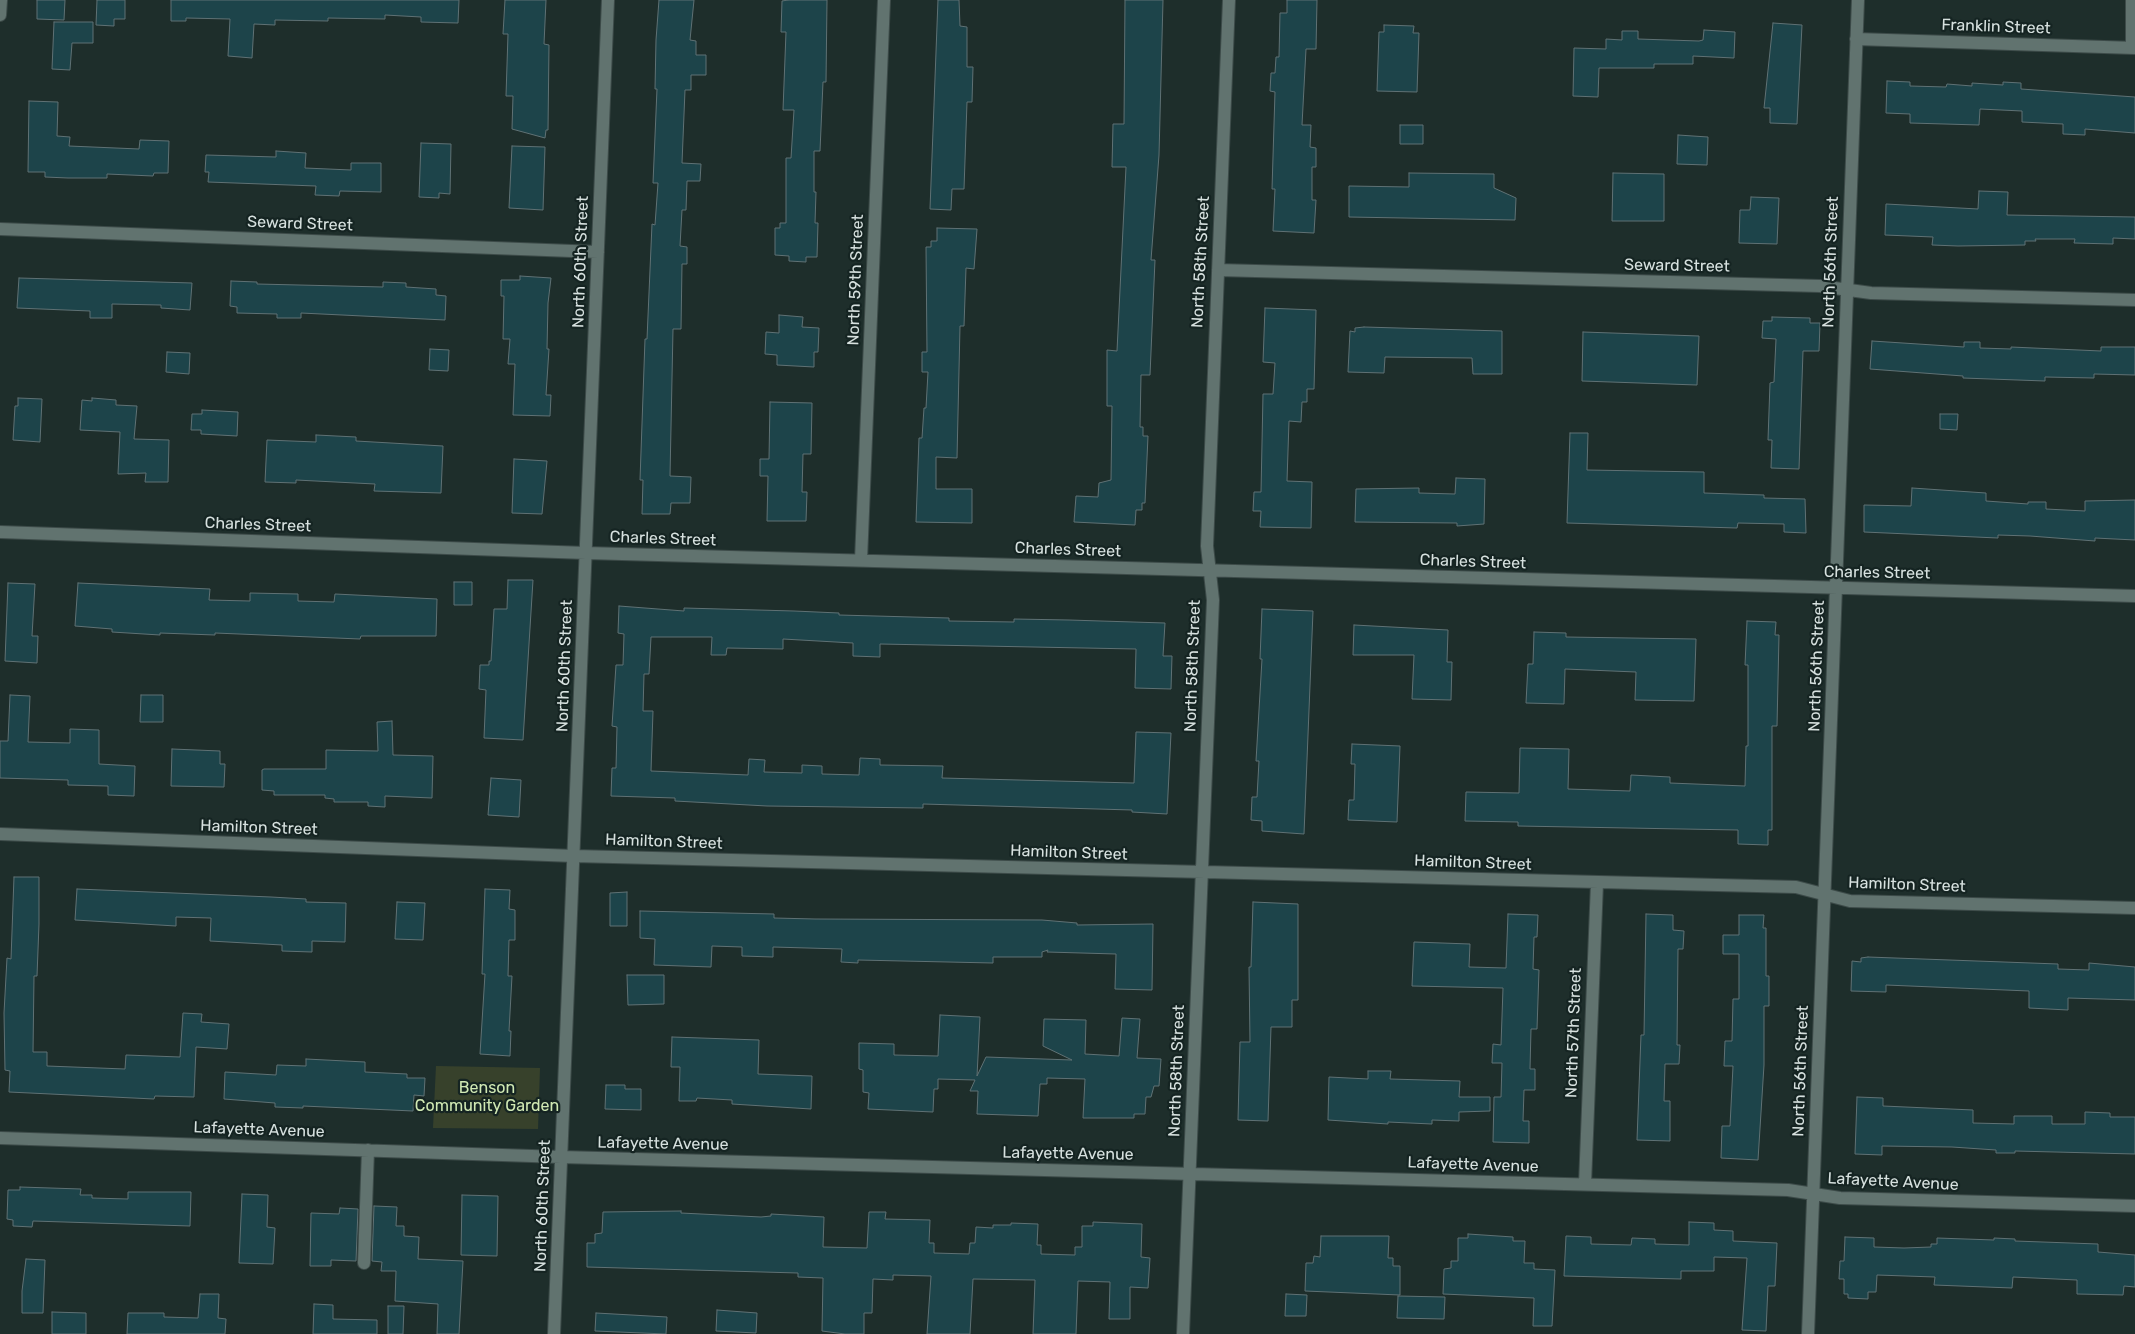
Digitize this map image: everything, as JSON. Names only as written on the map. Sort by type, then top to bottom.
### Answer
[{"type":"street","points":[[0,15],[1,0]]},
{"type":"street","name":"North 60th Street","points":[[554,1334],[608,0]]},
{"type":"street","name":"North 59th Street","points":[[861,560],[884,0]]},
{"type":"street","name":"North 58th Street","points":[[1183,1334],[1213,600],[1207,546],[1228,0]]},
{"type":"street","name":"North 56th Street","points":[[1808,1334],[1858,0]]},
{"type":"street","points":[[2132,0],[2133,48]]},
{"type":"street","name":"Franklin Street","points":[[1856,39],[2133,48]]},
{"type":"street","name":"Seward Street","points":[[0,229],[598,252]]},
{"type":"street","name":"Seward Street","points":[[1218,270],[1820,286],[1871,293],[2135,300]]},
{"type":"street","name":"Charles Street","points":[[0,532],[586,553],[2135,596]]},
{"type":"street","name":"Hamilton Street","points":[[0,834],[574,856],[1796,888],[1850,901],[2135,908]]},
{"type":"street","name":"North 57th Street","points":[[1585,1184],[1597,883]]},
{"type":"street","name":"Lafayette Avenue","points":[[0,1138],[562,1158],[1788,1190],[1840,1198],[2135,1206]]},
{"type":"street","points":[[364,1263],[368,1150]]},
{"type":"green space","name":"Benson Community Garden","points":[[436,1066],[540,1068],[538,1129],[433,1128]]},
{"type":"building","points":[[37,0],[65,0],[64,20],[37,19]]},
{"type":"building","points":[[97,0],[125,0],[125,19],[114,19],[114,26],[96,25]]},
{"type":"building","points":[[171,0],[459,0],[458,23],[421,22],[421,17],[385,15],[385,19],[328,18],[328,21],[275,20],[275,25],[254,24],[252,58],[228,56],[230,19],[186,18],[186,21],[171,21]]},
{"type":"building","points":[[505,0],[546,0],[544,44],[549,45],[548,130],[546,130],[545,138],[512,129],[513,96],[506,96],[508,34],[503,34]]},
{"type":"building","points":[[659,0],[694,0],[690,40],[696,41],[696,55],[706,55],[706,75],[691,75],[691,90],[685,90],[682,163],[701,164],[700,181],[687,181],[686,210],[682,210],[680,246],[687,247],[687,264],[682,264],[681,329],[673,329],[670,476],[691,477],[690,503],[671,503],[670,514],[642,514],[643,480],[640,480],[645,339],[647,339],[652,224],[655,225],[658,183],[653,183],[657,89],[655,89],[656,40]]},
{"type":"building","points":[[827,0],[826,82],[823,82],[820,151],[814,151],[815,223],[818,223],[817,257],[806,257],[806,262],[789,261],[789,256],[775,255],[775,228],[780,228],[780,223],[786,223],[786,158],[791,158],[794,110],[783,110],[786,32],[781,32],[782,1]]},
{"type":"building","points":[[938,0],[959,0],[960,26],[967,27],[967,67],[973,67],[972,102],[967,102],[964,189],[952,189],[951,210],[930,209]]},
{"type":"building","points":[[1125,0],[1163,0],[1159,155],[1151,260],[1155,260],[1150,375],[1141,375],[1140,427],[1143,427],[1143,436],[1148,436],[1145,503],[1142,503],[1142,510],[1136,510],[1135,525],[1074,522],[1076,496],[1098,497],[1099,483],[1111,480],[1112,406],[1107,406],[1107,350],[1117,351],[1126,167],[1112,167],[1113,124],[1124,124]]},
{"type":"building","points":[[1287,0],[1317,0],[1316,49],[1306,49],[1302,125],[1311,125],[1310,147],[1316,148],[1316,167],[1312,167],[1312,200],[1316,200],[1314,233],[1273,231],[1275,189],[1272,189],[1275,92],[1270,91],[1271,73],[1275,73],[1276,57],[1279,57],[1280,13],[1287,13]]},
{"type":"building","points":[[54,22],[93,22],[93,43],[72,43],[70,70],[52,69]]},
{"type":"building","points":[[1773,23],[1802,25],[1797,124],[1770,123],[1770,108],[1764,108]]},
{"type":"building","points":[[1384,25],[1414,26],[1413,33],[1419,33],[1417,92],[1377,91],[1379,32],[1384,32]]},
{"type":"building","points":[[1704,30],[1735,32],[1734,58],[1693,56],[1693,64],[1654,64],[1654,68],[1599,68],[1598,97],[1573,96],[1574,48],[1606,49],[1606,39],[1622,40],[1622,31],[1638,31],[1638,39],[1699,41],[1703,40]]},
{"type":"building","points":[[1887,81],[1910,82],[1910,86],[1946,87],[1947,84],[1972,86],[1972,83],[2003,85],[2003,82],[2021,83],[2021,89],[2135,97],[2135,133],[2085,129],[2085,135],[2063,134],[2063,124],[2022,122],[2022,111],[1980,109],[1979,125],[1910,123],[1910,114],[1886,113]]},
{"type":"building","points":[[29,101],[58,102],[57,136],[70,137],[69,146],[139,149],[140,140],[169,141],[168,173],[154,173],[153,176],[107,174],[107,178],[68,178],[45,177],[45,172],[28,172]]},
{"type":"building","points":[[1400,125],[1423,125],[1423,144],[1400,144]]},
{"type":"building","points":[[1678,135],[1708,137],[1707,165],[1677,164]]},
{"type":"building","points":[[421,143],[451,144],[450,194],[439,193],[439,198],[419,197]]},
{"type":"building","points":[[512,146],[545,147],[543,210],[509,208]]},
{"type":"building","points":[[276,151],[306,153],[305,168],[351,170],[351,163],[381,163],[381,192],[340,191],[339,196],[315,195],[316,186],[208,182],[209,172],[205,172],[206,155],[276,157]]},
{"type":"building","points":[[1409,173],[1494,174],[1494,188],[1516,198],[1515,220],[1349,217],[1349,186],[1409,187]]},
{"type":"building","points":[[1613,173],[1664,174],[1664,221],[1612,221]]},
{"type":"building","points":[[1979,191],[2008,192],[2007,215],[2135,217],[2135,239],[2113,238],[2113,244],[2074,243],[2075,239],[2035,239],[2036,241],[2025,241],[2025,245],[1958,246],[1932,245],[1933,237],[1885,235],[1886,204],[1978,209]]},
{"type":"building","points":[[1751,197],[1779,198],[1777,244],[1739,243],[1740,210],[1750,210]]},
{"type":"building","points":[[937,228],[977,229],[974,269],[966,268],[964,326],[960,326],[957,458],[936,457],[936,489],[972,489],[972,523],[916,522],[919,438],[922,438],[928,372],[922,372],[922,352],[927,352],[926,247],[931,247],[931,241],[937,241]]},
{"type":"building","points":[[520,276],[551,278],[548,303],[547,349],[549,349],[546,395],[551,395],[550,416],[513,415],[515,364],[508,364],[510,339],[503,339],[504,296],[501,296],[501,280],[520,280]]},
{"type":"building","points":[[19,278],[192,283],[190,310],[161,308],[161,305],[112,304],[112,318],[90,318],[90,311],[17,308]]},
{"type":"building","points":[[231,281],[257,282],[257,284],[383,287],[383,282],[406,283],[406,287],[436,289],[436,295],[446,296],[445,320],[301,313],[301,318],[277,318],[277,314],[237,313],[237,307],[230,306]]},
{"type":"building","points":[[1265,308],[1316,310],[1314,389],[1307,389],[1307,402],[1302,402],[1301,422],[1289,421],[1287,481],[1312,482],[1311,528],[1260,527],[1261,511],[1253,511],[1254,492],[1261,492],[1263,394],[1273,394],[1275,363],[1263,362]]},
{"type":"building","points":[[779,315],[803,317],[802,327],[819,328],[818,352],[814,352],[814,367],[777,365],[777,355],[765,354],[766,332],[779,333]]},
{"type":"building","points":[[1772,317],[1810,318],[1810,323],[1820,323],[1819,351],[1803,351],[1799,469],[1771,468],[1772,440],[1768,440],[1770,383],[1774,382],[1776,339],[1762,338],[1763,321],[1772,321]]},
{"type":"building","points":[[1355,328],[1502,331],[1502,374],[1473,374],[1472,358],[1385,357],[1384,373],[1348,372],[1350,331],[1355,332]]},
{"type":"building","points":[[1583,332],[1699,336],[1697,385],[1582,381]]},
{"type":"building","points":[[1872,341],[1964,347],[1964,342],[1980,342],[1980,348],[2011,349],[2011,347],[2101,351],[2101,347],[2135,347],[2135,375],[2094,374],[2094,378],[2045,377],[2045,381],[1963,378],[1963,376],[1870,369]]},
{"type":"building","points":[[430,349],[449,350],[448,371],[429,370]]},
{"type":"building","points":[[167,352],[190,353],[189,374],[166,372]]},
{"type":"building","points":[[18,398],[42,399],[40,442],[13,440],[15,406],[18,406]]},
{"type":"building","points":[[92,398],[116,400],[116,405],[137,406],[134,439],[169,440],[168,482],[145,482],[146,473],[118,474],[120,432],[80,430],[82,400],[92,401]]},
{"type":"building","points":[[770,402],[812,403],[811,454],[803,454],[802,492],[807,492],[806,521],[767,521],[768,476],[760,476],[760,459],[769,459]]},
{"type":"building","points":[[202,410],[238,412],[237,436],[201,434],[201,430],[191,430],[192,414],[202,414]]},
{"type":"building","points":[[1940,414],[1958,414],[1957,430],[1940,429]]},
{"type":"building","points":[[1570,433],[1588,433],[1587,470],[1704,472],[1704,493],[1764,495],[1764,498],[1805,499],[1806,533],[1784,532],[1784,524],[1738,523],[1737,528],[1567,523]]},
{"type":"building","points":[[316,435],[356,437],[356,441],[443,446],[441,493],[374,491],[375,484],[296,480],[296,483],[265,482],[267,440],[316,442]]},
{"type":"building","points":[[514,459],[547,461],[542,514],[512,513]]},
{"type":"building","points":[[1456,478],[1485,479],[1484,524],[1457,526],[1457,523],[1355,522],[1356,489],[1419,488],[1419,493],[1455,494]]},
{"type":"building","points":[[1912,488],[1986,493],[1986,501],[2028,504],[2028,502],[2046,502],[2046,509],[2085,511],[2085,501],[2135,500],[2135,540],[2095,538],[2095,541],[2030,536],[1998,535],[1998,538],[1864,532],[1864,505],[1911,506]]},
{"type":"building","points":[[508,580],[533,580],[523,740],[484,738],[486,690],[479,689],[480,665],[489,665],[489,661],[491,661],[494,609],[507,609]]},
{"type":"building","points":[[454,582],[472,582],[472,605],[454,605]]},
{"type":"building","points":[[8,583],[35,584],[32,636],[38,636],[37,663],[5,661]]},
{"type":"building","points":[[78,583],[210,589],[209,600],[250,601],[250,593],[298,594],[298,601],[334,602],[335,594],[437,599],[436,636],[361,636],[360,639],[215,633],[215,635],[160,633],[160,635],[112,632],[112,629],[75,626]]},
{"type":"building","points":[[619,606],[684,611],[684,608],[949,618],[949,621],[1014,622],[1014,619],[1165,623],[1163,656],[1172,656],[1171,689],[1135,688],[1136,649],[880,644],[880,657],[853,656],[853,643],[783,639],[783,649],[727,648],[726,655],[711,655],[712,637],[651,637],[649,674],[644,674],[643,711],[653,711],[651,771],[748,775],[749,759],[765,760],[764,772],[802,773],[802,765],[822,766],[822,774],[859,775],[860,758],[880,759],[880,765],[943,766],[942,778],[1134,783],[1136,732],[1171,733],[1167,814],[1132,812],[1132,810],[923,804],[923,808],[767,806],[675,801],[675,798],[611,796],[612,768],[616,768],[617,727],[612,726],[616,665],[623,665],[624,634],[618,633]]},
{"type":"building","points":[[1262,609],[1313,611],[1304,834],[1262,831],[1262,821],[1251,820],[1252,797],[1257,797],[1259,761],[1256,761],[1262,659],[1260,659]]},
{"type":"building","points":[[1747,621],[1776,622],[1775,635],[1779,635],[1777,726],[1772,726],[1772,830],[1768,830],[1768,845],[1738,844],[1738,830],[1518,826],[1518,822],[1465,821],[1466,792],[1519,793],[1520,748],[1569,749],[1568,789],[1630,791],[1631,775],[1670,777],[1670,783],[1745,786],[1746,746],[1748,746],[1748,665],[1745,665]]},
{"type":"building","points":[[1354,625],[1448,630],[1447,662],[1452,662],[1451,700],[1412,699],[1414,655],[1353,655]]},
{"type":"building","points":[[1534,632],[1566,633],[1566,637],[1696,639],[1694,701],[1635,700],[1636,672],[1565,669],[1564,704],[1526,703],[1528,664],[1533,664]]},
{"type":"building","points":[[10,695],[30,696],[28,742],[70,743],[70,729],[99,730],[99,764],[135,766],[134,796],[108,795],[108,786],[68,785],[68,780],[0,778],[0,741],[8,741]]},
{"type":"building","points":[[141,695],[163,695],[163,722],[140,722]]},
{"type":"building","points":[[392,721],[393,755],[433,756],[432,798],[385,796],[385,807],[368,806],[368,802],[334,802],[334,799],[325,798],[325,795],[274,795],[274,791],[262,790],[262,770],[264,769],[326,769],[326,750],[378,751],[377,722]]},
{"type":"building","points":[[1352,744],[1400,746],[1397,822],[1348,820],[1349,800],[1354,800],[1355,764],[1351,764]]},
{"type":"building","points":[[172,749],[220,751],[220,764],[225,764],[224,787],[171,786]]},
{"type":"building","points":[[491,778],[521,780],[519,817],[488,815]]},
{"type":"building","points":[[14,877],[39,877],[39,924],[37,976],[34,976],[33,1052],[47,1052],[47,1066],[125,1069],[126,1055],[180,1057],[183,1013],[202,1014],[201,1022],[229,1024],[227,1049],[196,1047],[194,1097],[155,1096],[154,1099],[9,1092],[10,1071],[5,1070],[4,1013],[7,958],[11,959]]},
{"type":"building","points":[[77,889],[271,897],[306,899],[306,902],[346,903],[345,942],[312,941],[312,952],[282,951],[282,945],[210,941],[211,918],[176,917],[176,926],[75,920]]},
{"type":"building","points":[[485,889],[510,890],[509,909],[515,910],[515,940],[509,940],[508,976],[512,976],[509,1031],[511,1031],[510,1056],[480,1054],[485,974],[482,974]]},
{"type":"building","points":[[627,892],[627,926],[610,926],[610,893]]},
{"type":"building","points":[[397,902],[425,903],[423,940],[395,939]]},
{"type":"building","points":[[1253,902],[1298,904],[1298,1000],[1292,1000],[1292,1027],[1271,1027],[1268,1121],[1238,1120],[1240,1042],[1250,1042],[1249,967],[1251,967]]},
{"type":"building","points":[[640,911],[774,914],[774,918],[1042,920],[1077,923],[1077,925],[1153,924],[1152,990],[1115,989],[1116,954],[1047,952],[1048,950],[1042,952],[1042,957],[993,957],[993,963],[858,960],[858,963],[841,962],[842,949],[773,947],[773,957],[742,956],[742,947],[712,946],[711,967],[654,965],[655,939],[640,938]]},
{"type":"building","points":[[1508,914],[1538,915],[1537,937],[1534,937],[1533,969],[1539,970],[1537,1029],[1531,1029],[1530,1069],[1535,1069],[1535,1090],[1524,1090],[1523,1121],[1529,1121],[1529,1143],[1493,1142],[1494,1097],[1501,1097],[1502,1063],[1492,1063],[1493,1044],[1501,1045],[1503,988],[1412,986],[1414,942],[1470,944],[1469,967],[1506,968]]},
{"type":"building","points":[[1646,914],[1673,915],[1673,930],[1684,931],[1683,949],[1678,949],[1677,1045],[1680,1045],[1679,1064],[1665,1064],[1664,1101],[1670,1101],[1670,1141],[1637,1140],[1641,1035],[1644,1035]]},
{"type":"building","points":[[1739,915],[1764,915],[1763,928],[1766,928],[1766,976],[1769,976],[1769,1006],[1764,1006],[1764,1065],[1758,1160],[1721,1158],[1722,1126],[1730,1126],[1733,1066],[1724,1066],[1725,1041],[1732,1041],[1733,999],[1739,999],[1739,954],[1723,954],[1723,935],[1739,935]]},
{"type":"building","points":[[1861,958],[2058,964],[2058,969],[2089,970],[2089,963],[2135,967],[2135,1000],[2068,998],[2068,1010],[2029,1008],[2029,991],[1886,985],[1886,992],[1851,991],[1852,961],[1861,962]]},
{"type":"building","points":[[627,975],[664,975],[664,1004],[628,1005]]},
{"type":"building","points":[[940,1015],[980,1017],[977,1076],[986,1057],[1072,1060],[1043,1046],[1044,1019],[1086,1020],[1085,1054],[1119,1056],[1122,1018],[1140,1019],[1137,1058],[1161,1059],[1159,1086],[1154,1086],[1151,1097],[1146,1097],[1145,1114],[1134,1114],[1134,1118],[1083,1118],[1085,1079],[1047,1078],[1047,1084],[1040,1084],[1038,1116],[977,1114],[978,1091],[970,1091],[975,1080],[938,1079],[938,1089],[934,1089],[933,1112],[868,1109],[869,1093],[863,1092],[863,1070],[859,1069],[859,1043],[894,1044],[894,1055],[938,1056]]},
{"type":"building","points":[[672,1037],[759,1040],[758,1074],[812,1076],[811,1109],[732,1104],[732,1100],[697,1098],[696,1101],[679,1101],[680,1067],[671,1067]]},
{"type":"building","points":[[306,1059],[365,1062],[365,1072],[407,1074],[407,1078],[425,1078],[424,1096],[414,1095],[413,1111],[303,1106],[303,1108],[275,1107],[275,1103],[224,1099],[225,1072],[276,1075],[277,1065],[306,1066]]},
{"type":"building","points":[[1368,1071],[1391,1071],[1390,1079],[1460,1081],[1459,1097],[1490,1097],[1490,1111],[1459,1112],[1459,1121],[1432,1120],[1432,1124],[1388,1122],[1388,1124],[1328,1120],[1329,1077],[1368,1079]]},
{"type":"building","points":[[606,1085],[625,1085],[625,1089],[641,1089],[641,1110],[605,1109]]},
{"type":"building","points":[[1857,1097],[1883,1098],[1883,1106],[1973,1110],[1973,1123],[2014,1124],[2014,1116],[2052,1116],[2052,1124],[2085,1124],[2085,1112],[2110,1113],[2110,1117],[2135,1117],[2135,1154],[2015,1151],[2015,1153],[1996,1153],[1996,1150],[1952,1147],[1882,1146],[1882,1155],[1855,1154]]},
{"type":"building","points":[[20,1187],[81,1189],[80,1195],[92,1195],[92,1198],[128,1199],[128,1192],[191,1192],[190,1226],[33,1221],[32,1227],[13,1226],[13,1220],[7,1219],[8,1190],[20,1190]]},
{"type":"building","points":[[242,1194],[268,1195],[267,1227],[275,1228],[273,1264],[239,1263]]},
{"type":"building","points":[[462,1195],[498,1196],[497,1256],[461,1255]]},
{"type":"building","points":[[374,1206],[397,1207],[396,1226],[404,1226],[404,1236],[419,1237],[418,1259],[463,1261],[459,1334],[437,1334],[438,1304],[395,1301],[396,1271],[381,1271],[382,1262],[372,1261]]},
{"type":"building","points":[[340,1208],[358,1209],[356,1261],[331,1260],[331,1266],[310,1266],[311,1213],[339,1214]]},
{"type":"building","points":[[681,1211],[681,1213],[761,1217],[771,1216],[771,1214],[824,1217],[823,1247],[867,1248],[869,1212],[886,1212],[885,1219],[930,1220],[929,1243],[934,1243],[934,1253],[969,1254],[970,1243],[975,1243],[976,1227],[993,1228],[993,1225],[1011,1225],[1011,1223],[1038,1224],[1037,1245],[1041,1245],[1041,1254],[1075,1255],[1075,1247],[1082,1247],[1082,1226],[1093,1226],[1093,1222],[1142,1224],[1141,1257],[1150,1258],[1148,1288],[1130,1287],[1130,1319],[1109,1319],[1110,1282],[1078,1281],[1076,1334],[1033,1334],[1035,1280],[973,1279],[970,1334],[927,1334],[931,1276],[893,1275],[893,1280],[873,1279],[872,1313],[864,1313],[864,1334],[845,1334],[822,1331],[823,1278],[798,1277],[798,1273],[587,1267],[587,1243],[595,1243],[595,1234],[602,1233],[603,1212]]},
{"type":"building","points":[[1689,1222],[1714,1223],[1714,1230],[1733,1231],[1733,1241],[1777,1243],[1775,1286],[1768,1286],[1766,1331],[1742,1330],[1747,1258],[1714,1257],[1714,1271],[1681,1271],[1681,1279],[1564,1276],[1566,1236],[1591,1237],[1591,1244],[1631,1245],[1632,1238],[1655,1239],[1655,1244],[1689,1245]]},
{"type":"building","points":[[1468,1234],[1513,1237],[1513,1241],[1525,1241],[1524,1263],[1534,1263],[1534,1269],[1555,1270],[1552,1326],[1533,1326],[1534,1298],[1443,1294],[1444,1269],[1451,1268],[1451,1261],[1458,1261],[1458,1238],[1468,1238]]},
{"type":"building","points":[[1321,1236],[1389,1236],[1388,1258],[1393,1258],[1393,1266],[1400,1266],[1400,1295],[1305,1291],[1306,1263],[1313,1263],[1314,1256],[1320,1257]]},
{"type":"building","points":[[1845,1237],[1874,1238],[1874,1247],[1904,1248],[1931,1247],[1931,1244],[1937,1244],[1937,1238],[1994,1240],[1994,1238],[2015,1239],[2015,1241],[2098,1244],[2098,1252],[2135,1255],[2135,1287],[2124,1286],[2123,1295],[2077,1294],[2077,1280],[2013,1277],[2012,1288],[1934,1285],[1935,1277],[1877,1275],[1876,1292],[1868,1292],[1868,1299],[1848,1298],[1848,1294],[1844,1294],[1844,1279],[1839,1279],[1840,1261],[1844,1261]]},
{"type":"building","points":[[26,1259],[45,1260],[43,1313],[22,1313],[22,1291]]},
{"type":"building","points":[[200,1294],[219,1294],[218,1318],[226,1319],[225,1334],[127,1334],[128,1313],[164,1313],[164,1317],[198,1318]]},
{"type":"building","points":[[1286,1294],[1307,1295],[1306,1316],[1285,1316]]},
{"type":"building","points":[[1398,1296],[1445,1297],[1444,1319],[1397,1318]]},
{"type":"building","points":[[314,1304],[333,1305],[333,1319],[377,1320],[377,1334],[313,1334]]},
{"type":"building","points":[[388,1306],[404,1306],[403,1334],[388,1334]]},
{"type":"building","points":[[717,1310],[757,1313],[756,1333],[716,1331]]},
{"type":"building","points":[[52,1312],[86,1313],[86,1334],[52,1334]]},
{"type":"building","points":[[596,1313],[667,1317],[666,1334],[595,1331]]}]
